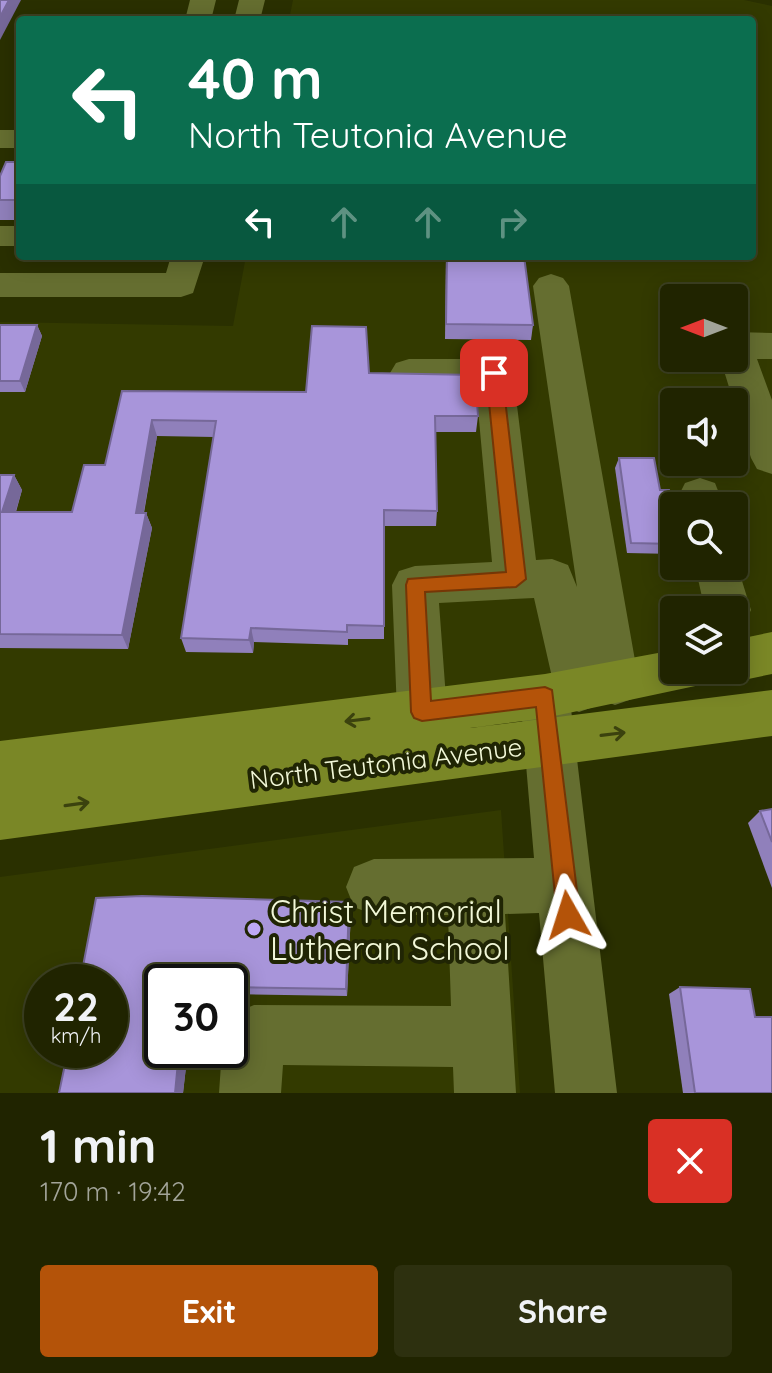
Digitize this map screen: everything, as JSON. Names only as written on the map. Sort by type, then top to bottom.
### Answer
[{"type":"main road","name":"North Teutonia Avenue","points":[[0,814],[572,703],[660,677]]},
{"type":"main road","name":"North Teutonia Avenue","points":[[0,766],[422,712],[572,703],[772,713]]},
{"type":"street","points":[[0,285],[181,285],[187,260]]},
{"type":"street","points":[[551,286],[572,703],[565,885],[586,1093]]},
{"type":"street","points":[[772,346],[734,345],[772,458]]},
{"type":"street","points":[[409,373],[494,373],[516,579]]},
{"type":"street","points":[[422,712],[415,585],[552,578],[572,703]]},
{"type":"street","points":[[374,887],[565,885]]},
{"type":"street","points":[[250,1093],[254,1035],[484,1065],[475,887]]},
{"type":"shaded area","points":[[293,0],[744,0],[772,6],[772,653],[748,658],[748,596],[660,596],[660,672],[0,766],[0,322],[233,326],[245,260],[756,260],[756,16],[290,16]]},
{"type":"shaded area","name":"Christ Memorial Lutheran School","points":[[501,810],[520,1093],[0,1093],[0,877]]},
{"type":"building","points":[[0,0],[9,0],[0,17]]},
{"type":"building","points":[[6,162],[16,162],[16,200],[0,200],[0,176]]},
{"type":"building","points":[[447,260],[525,260],[533,325],[446,324]]},
{"type":"building","points":[[0,325],[37,325],[20,381],[0,381]]},
{"type":"building","points":[[312,326],[366,327],[369,373],[475,375],[478,416],[435,416],[437,511],[384,510],[384,626],[347,625],[347,632],[251,628],[249,640],[181,638],[216,421],[152,420],[136,513],[146,513],[122,635],[0,634],[0,475],[14,475],[2,512],[72,512],[84,465],[105,465],[122,391],[306,392]]},
{"type":"building","points":[[619,458],[654,458],[660,490],[669,492],[660,492],[660,544],[631,543]]},
{"type":"building","points":[[772,809],[772,842],[760,811]]},
{"type":"building","points":[[142,896],[349,902],[346,989],[248,987],[248,964],[144,964],[144,1068],[177,1068],[175,1093],[59,1093],[64,1068],[128,1068],[128,964],[83,964],[96,898]]},
{"type":"building","points":[[680,987],[750,989],[755,1017],[772,1017],[772,1093],[695,1093]]},
{"type":"place","name":"Christ Memorial Lutheran School","points":[[254,929]]},
{"type":"route","points":[[494,373],[516,579],[415,585],[422,712],[545,696],[568,915]]}]
